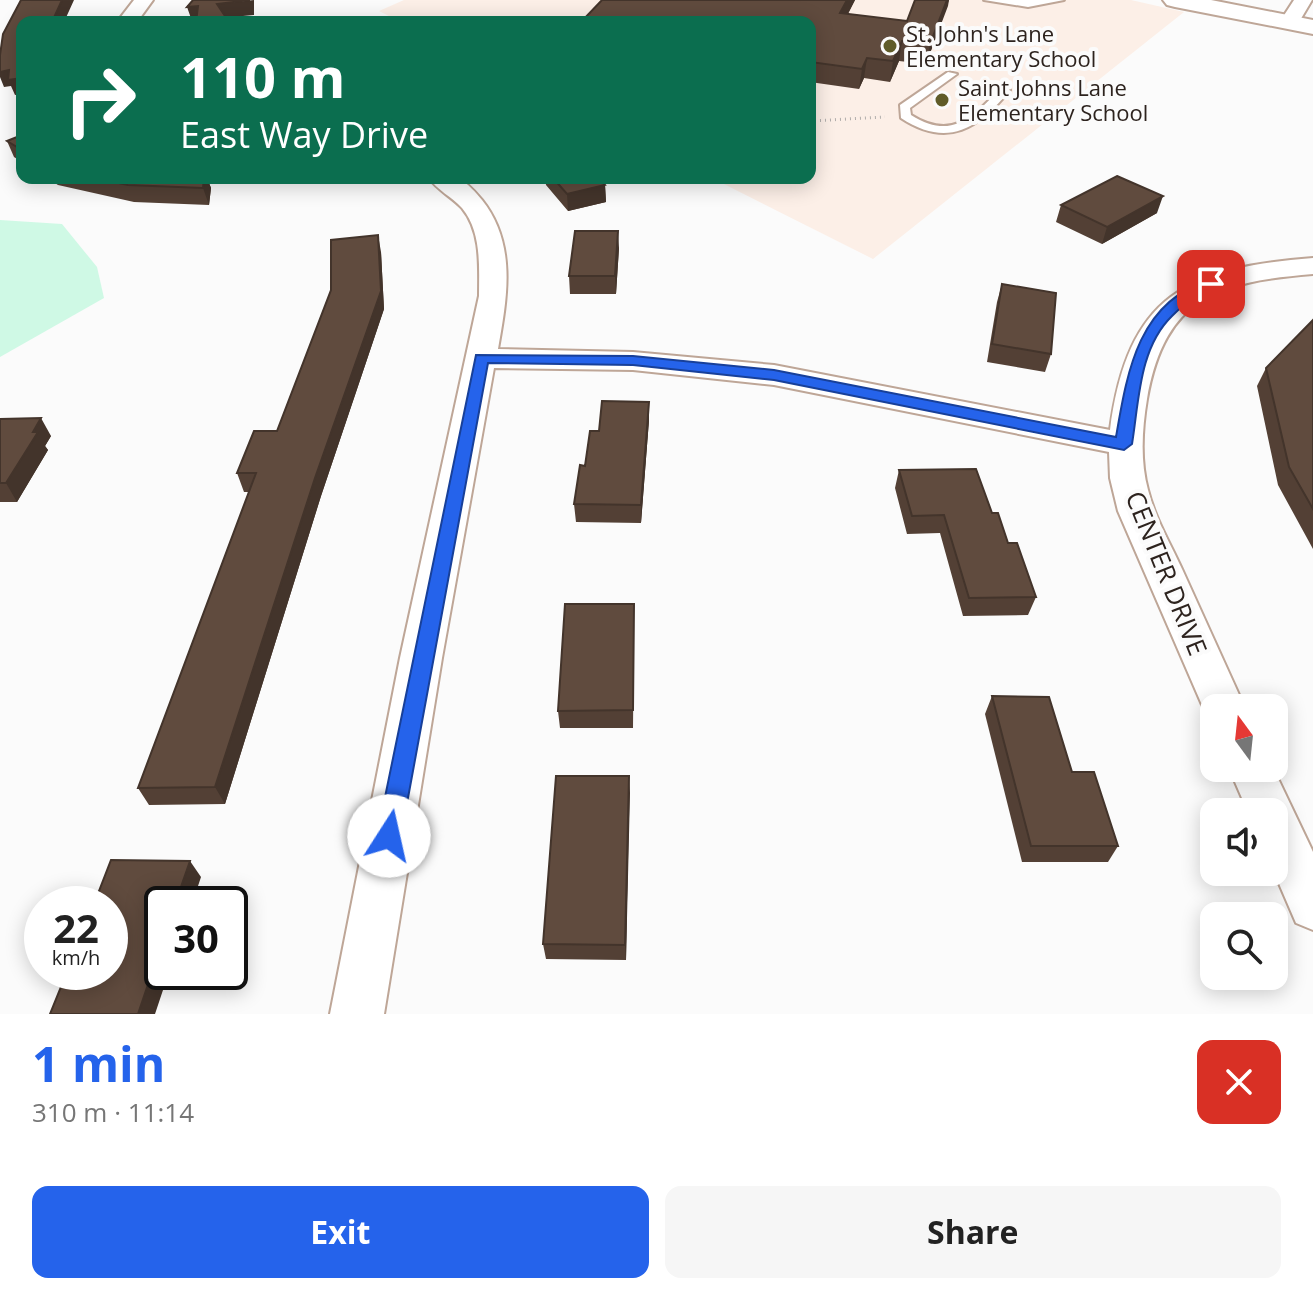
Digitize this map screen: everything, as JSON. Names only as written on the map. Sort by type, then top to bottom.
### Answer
[{"type":"street","points":[[132,16],[144,0]]},
{"type":"street","points":[[1175,0],[1313,27]]},
{"type":"street","points":[[1289,23],[1303,0]]},
{"type":"street","points":[[357,1014],[421,658],[493,296],[494,264],[489,234],[478,208],[450,184]]},
{"type":"street","name":"CENTER DRIVE","points":[[1218,694],[1131,492],[1124,444],[1136,368],[1149,335],[1166,313],[1192,292],[1230,277],[1279,268],[1313,266]]},
{"type":"street","points":[[481,358],[633,361],[744,371],[1124,444]]},
{"type":"street","points":[[1288,850],[1313,906]]},
{"type":"lane","points":[[989,0],[1028,4],[1059,0]]},
{"type":"lane","points":[[952,74],[911,100],[904,107],[905,116],[921,126],[958,128],[971,124],[1005,90]]},
{"type":"path","points":[[816,121],[905,116]]},
{"type":"shaded area","name":"Saint Johns Lane Elementary School","points":[[404,0],[1131,0],[1184,12],[873,259],[724,184],[816,184],[816,16],[389,16],[379,11]]},
{"type":"green space","points":[[0,220],[62,224],[97,267],[104,298],[0,357]]},
{"type":"building","points":[[21,0],[62,0],[55,16],[16,16],[16,79],[8,80],[9,70],[0,72],[3,34]]},
{"type":"building","points":[[193,0],[250,0],[217,4],[225,16],[197,16],[198,6],[187,7]]},
{"type":"building","name":"St. John's Lane Elementary School","points":[[602,0],[847,0],[840,13],[907,21],[915,0],[947,0],[930,44],[902,41],[893,61],[867,58],[862,69],[816,63],[816,16],[587,16]]},
{"type":"building","points":[[16,137],[16,146],[7,141]]},
{"type":"building","points":[[1117,176],[1163,196],[1107,227],[1061,205]]},
{"type":"building","points":[[123,184],[203,184],[203,188]]},
{"type":"building","points":[[558,184],[605,185],[567,194]]},
{"type":"building","points":[[575,231],[618,231],[615,276],[569,276]]},
{"type":"building","points":[[378,235],[381,291],[315,478],[215,787],[138,788],[256,473],[237,473],[254,431],[277,431],[331,290],[331,240]]},
{"type":"building","points":[[1002,284],[1056,293],[1051,354],[992,344]]},
{"type":"building","points":[[1313,320],[1313,509],[1289,467],[1266,368]]},
{"type":"building","points":[[602,401],[649,402],[641,505],[574,504],[580,465],[585,466],[590,431],[599,431]]},
{"type":"building","points":[[41,418],[33,432],[38,432],[6,483],[0,483],[0,419]]},
{"type":"building","points":[[976,469],[992,513],[998,513],[1008,543],[1017,543],[1036,597],[969,598],[944,515],[912,516],[899,470]]},
{"type":"building","points":[[565,604],[634,604],[633,710],[558,711]]},
{"type":"building","points":[[992,696],[1049,697],[1072,772],[1094,772],[1118,846],[1031,846]]},
{"type":"building","points":[[556,776],[629,776],[625,945],[543,944]]},
{"type":"building","points":[[111,860],[190,861],[181,886],[144,886],[146,990],[138,1014],[50,1014],[60,990],[128,990],[128,886],[101,886]]},
{"type":"place","name":"St. John's Lane Elementary School","points":[[890,46]]},
{"type":"place","name":"Saint Johns Lane Elementary School","points":[[942,100]]},
{"type":"route","points":[[389,836],[481,358],[633,361],[774,375],[1124,444],[1136,368],[1149,335],[1166,313],[1192,292],[1211,284]]}]
